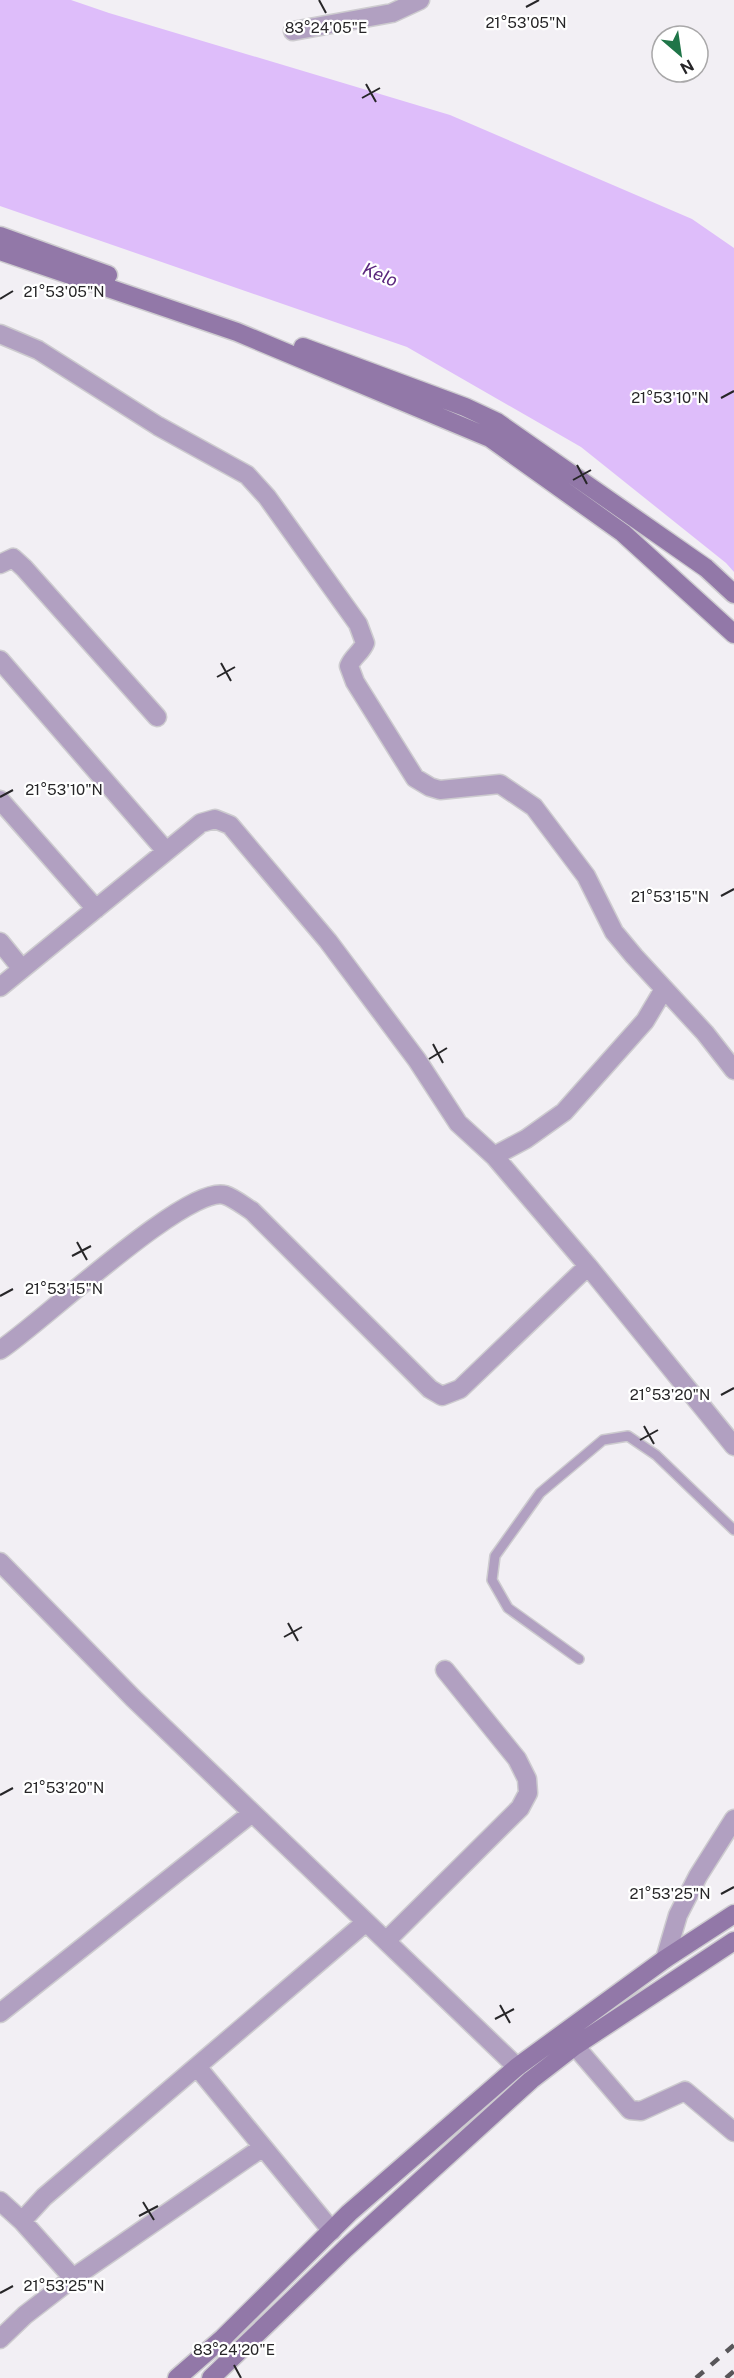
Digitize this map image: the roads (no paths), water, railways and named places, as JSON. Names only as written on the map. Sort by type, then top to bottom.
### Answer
[{"type":"street","points":[[292,31],[392,13],[420,0]]},
{"type":"street","points":[[0,236],[465,407],[496,422],[705,568],[734,594]]},
{"type":"street","points":[[0,251],[237,332],[490,438],[623,533],[734,634]]},
{"type":"street","points":[[0,334],[38,350],[158,426],[248,475],[267,497],[358,624],[365,637],[365,643],[363,649],[352,657],[349,666],[354,682],[415,777],[430,787],[440,790],[500,784],[534,807],[586,876],[615,932],[705,1033],[734,1070]]},
{"type":"street","points":[[0,564],[13,558],[24,568],[157,717]]},
{"type":"street","points":[[0,660],[166,851]]},
{"type":"street","points":[[0,800],[96,909]]},
{"type":"street","points":[[0,987],[201,824],[215,819],[230,825],[328,941],[417,1060],[458,1123],[494,1156],[588,1266],[734,1446]]},
{"type":"street","points":[[0,942],[22,969]]},
{"type":"street","points":[[494,1156],[526,1139],[564,1112],[645,1021],[664,988]]},
{"type":"street","points":[[0,1350],[162,1221],[202,1198],[224,1194],[252,1211],[430,1389],[442,1396],[460,1389],[588,1266]]},
{"type":"street","points":[[0,1562],[133,1698],[517,2067]]},
{"type":"street","points":[[386,1941],[520,1808],[528,1793],[527,1779],[517,1759],[445,1670]]},
{"type":"street","points":[[0,2013],[252,1813]]},
{"type":"street","points":[[665,1959],[678,1915],[698,1876],[734,1819]]},
{"type":"street","points":[[177,2378],[223,2338],[349,2213],[517,2067],[665,1959],[734,1914]]},
{"type":"street","points":[[22,2221],[44,2197],[198,2068],[366,1922]]},
{"type":"street","points":[[211,2378],[372,2224],[531,2080],[575,2046],[734,1941]]},
{"type":"street","points":[[575,2046],[630,2110],[641,2111],[685,2091],[734,2132]]},
{"type":"street","points":[[198,2068],[332,2231]]},
{"type":"street","points":[[0,2339],[25,2315],[73,2278],[263,2147]]},
{"type":"street","points":[[0,2201],[22,2221],[73,2278]]},
{"type":"lane","points":[[579,1659],[508,1608],[492,1580],[495,1556],[540,1493],[603,1440],[628,1436],[646,1449],[734,1530]]},
{"type":"water","name":"Kelo","points":[[0,0],[71,0],[450,115],[692,219],[734,248],[734,572],[726,563],[581,447],[407,347],[0,206]]},
{"type":"railway","points":[[696,2378],[734,2345]]},
{"type":"railway","points":[[726,2378],[734,2371]]}]
